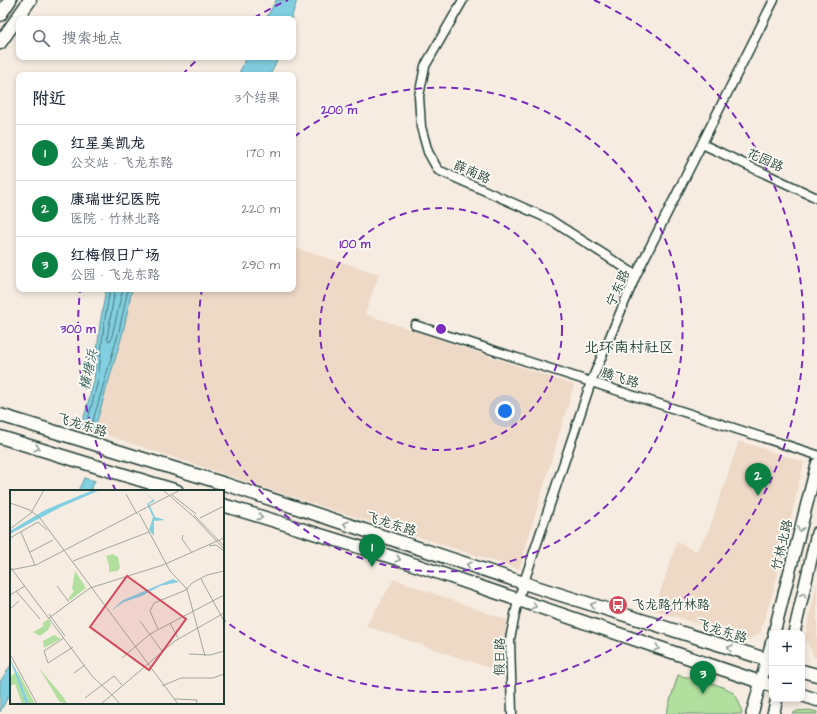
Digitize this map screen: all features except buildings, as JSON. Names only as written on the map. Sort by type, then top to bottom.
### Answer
[{"type":"main road","points":[[0,15],[10,0]]},
{"type":"main road","points":[[19,16],[30,0]]},
{"type":"main road","points":[[0,43],[16,20]]},
{"type":"main road","name":"飞龙东路","points":[[0,415],[225,484],[523,583],[769,660]]},
{"type":"main road","points":[[0,437],[174,490]]},
{"type":"main road","name":"竹林北路","points":[[775,630],[817,464]]},
{"type":"main road","points":[[224,505],[398,559],[769,685]]},
{"type":"main road","points":[[795,630],[817,533]]},
{"type":"main road","points":[[752,714],[760,683],[769,662]]},
{"type":"main road","points":[[805,671],[817,675]]},
{"type":"main road","points":[[805,696],[817,700]]},
{"type":"main road","points":[[773,714],[776,702]]},
{"type":"street","name":"薛南路","points":[[463,0],[425,66],[419,96],[423,133],[428,152],[438,170],[549,219],[636,275]]},
{"type":"street","name":"宁东路","points":[[518,600],[591,382],[636,275],[774,0]]},
{"type":"street","name":"花园路","points":[[702,144],[817,198]]},
{"type":"street","name":"腾飞路","points":[[415,325],[817,455]]},
{"type":"street","name":"假日路","points":[[512,714],[510,639],[518,600]]},
{"type":"shaded area","points":[[296,248],[379,274],[365,314],[574,385],[519,569],[308,502],[94,431],[123,332],[131,292],[296,292]]},
{"type":"shaded area","points":[[739,441],[804,462],[774,589],[760,633],[748,640],[654,610],[677,542],[696,551],[709,530]]},
{"type":"shaded area","points":[[394,579],[507,620],[504,639],[507,674],[366,626]]},
{"type":"shaded area","points":[[817,582],[817,658],[814,657],[805,637]]},
{"type":"green space","points":[[678,675],[728,689],[738,699],[742,714],[666,714]]},
{"type":"green space","points":[[809,710],[817,712],[817,714],[792,714],[797,711]]},
{"type":"water","points":[[276,0],[297,0],[292,16],[268,16]]},
{"type":"water","points":[[246,60],[278,60],[272,72],[240,72]]},
{"type":"water","points":[[105,292],[131,292],[123,332],[94,431],[81,428],[94,381],[100,324]]},
{"type":"water","points":[[84,478],[95,481],[90,490],[78,490]]},
{"type":"water","points":[[10,667],[10,693],[0,712],[0,682]]},
{"type":"place","name":"康瑞世纪医院","points":[[758,496]]},
{"type":"place","name":"红星美凯龙","points":[[372,567]]},
{"type":"place","name":"飞龙路竹林路","points":[[618,605]]},
{"type":"place","name":"红梅假日广场","points":[[703,694]]},
{"type":"district","name":"北环南村社区","points":[[629,347]]},
{"type":"water label","name":"横塘浜","points":[[89,370]]}]
